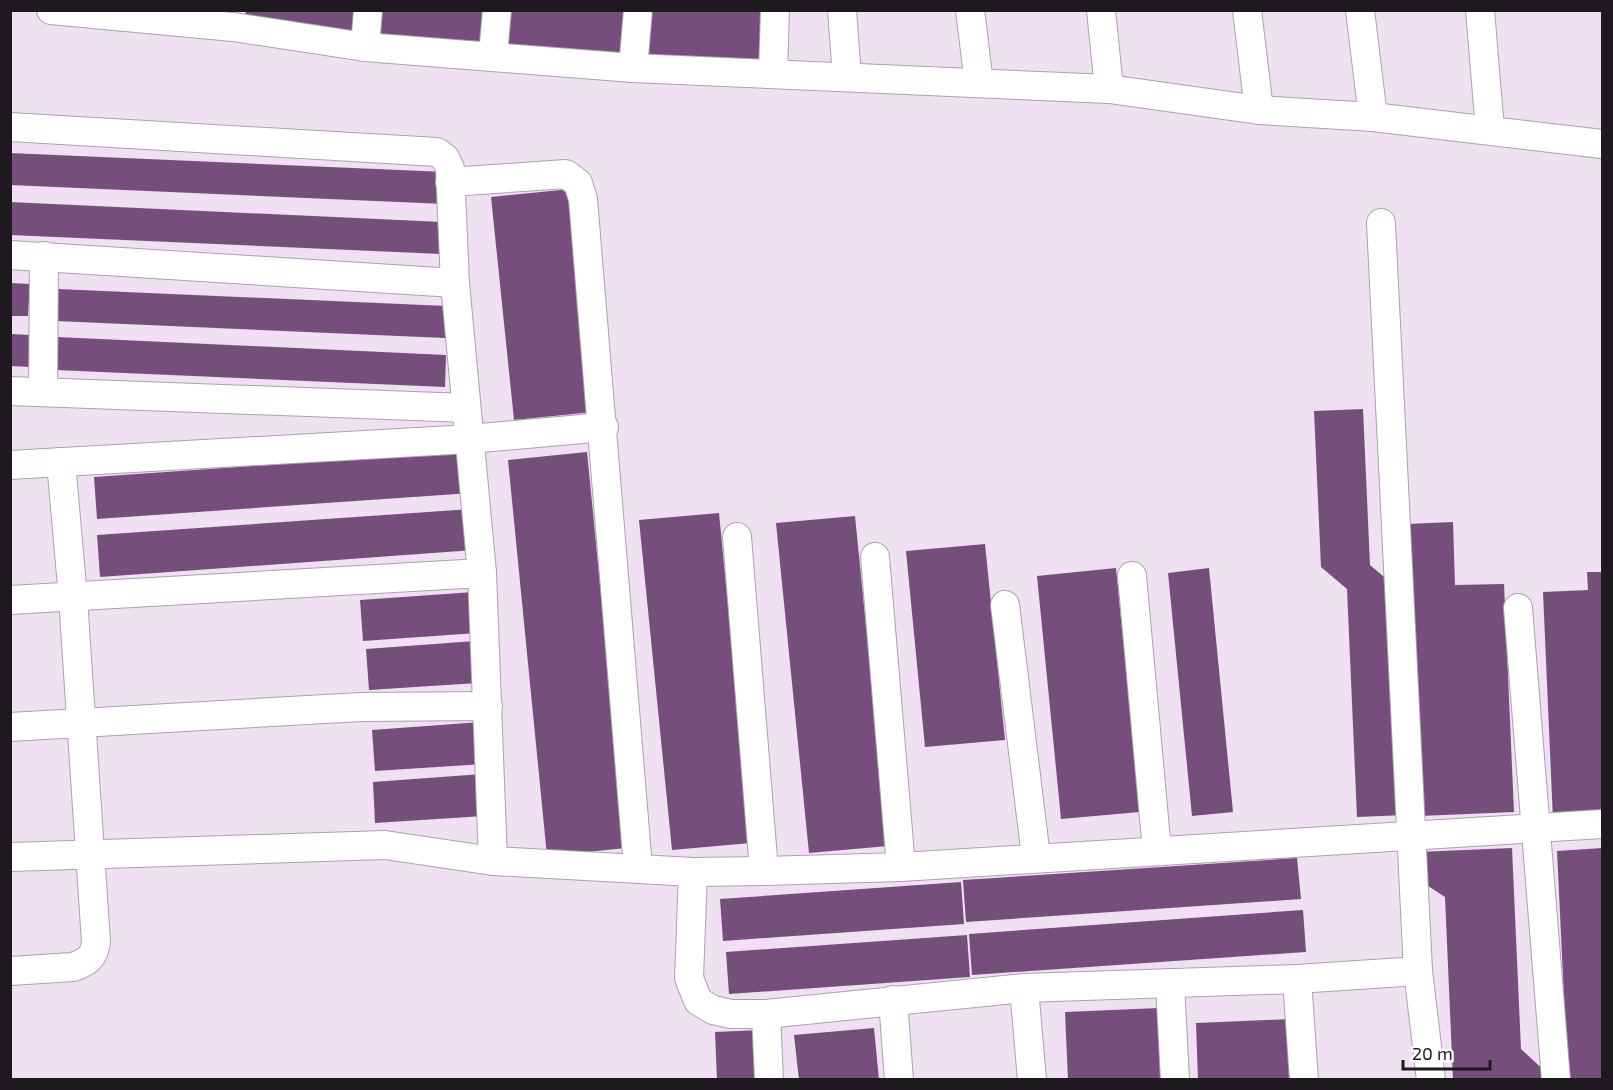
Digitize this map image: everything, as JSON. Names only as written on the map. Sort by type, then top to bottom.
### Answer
[{"type":"street","points":[[51,10],[233,19],[365,47],[493,55],[633,68],[1109,89],[1259,110],[1373,117],[1602,144]]},
{"type":"street","points":[[365,47],[368,10]]},
{"type":"street","points":[[493,55],[497,10]]},
{"type":"street","points":[[633,68],[638,10]]},
{"type":"street","points":[[773,74],[776,10]]},
{"type":"street","points":[[842,10],[847,77]]},
{"type":"street","points":[[970,10],[979,83]]},
{"type":"street","points":[[1101,10],[1109,89]]},
{"type":"street","points":[[1247,10],[1259,110]]},
{"type":"street","points":[[1360,10],[1373,117]]},
{"type":"street","points":[[1480,10],[1490,130]]},
{"type":"street","points":[[10,127],[437,152],[446,158],[450,168],[455,283],[482,573],[493,861]]},
{"type":"street","points":[[450,182],[566,174],[578,183],[583,200],[604,427],[638,868]]},
{"type":"street","points":[[1381,223],[1418,971],[1431,1080]]},
{"type":"street","points":[[10,255],[455,283]]},
{"type":"street","points":[[43,392],[44,256]]},
{"type":"street","points":[[10,391],[466,408]]},
{"type":"street","points":[[10,465],[470,439],[604,427]]},
{"type":"street","points":[[10,971],[73,967],[90,960],[95,952],[73,598],[61,462]]},
{"type":"street","points":[[737,537],[764,871]]},
{"type":"street","points":[[875,557],[901,867]]},
{"type":"street","points":[[10,600],[482,573]]},
{"type":"street","points":[[1132,576],[1157,851]]},
{"type":"street","points":[[1005,605],[1036,857]]},
{"type":"street","points":[[1518,608],[1556,1080]]},
{"type":"street","points":[[10,727],[361,707],[488,706]]},
{"type":"street","points":[[10,857],[386,845],[493,861],[693,872],[764,871],[901,867],[1602,824]]},
{"type":"street","points":[[693,872],[689,978],[698,1001],[713,1010],[722,1012],[766,1014],[1024,988],[1297,979],[1418,971]]},
{"type":"street","points":[[1297,979],[1304,1080]]},
{"type":"street","points":[[1170,983],[1175,1080]]},
{"type":"street","points":[[1024,988],[1032,1080]]},
{"type":"street","points":[[893,1000],[899,1080]]},
{"type":"street","points":[[766,1014],[769,1080]]},
{"type":"building","points":[[246,10],[362,10],[360,37],[244,27]]},
{"type":"building","points":[[377,10],[493,10],[490,49],[374,39]]},
{"type":"building","points":[[509,10],[625,10],[621,63],[505,53]]},
{"type":"building","points":[[649,10],[765,10],[760,64],[645,54]]},
{"type":"building","points":[[10,153],[446,172],[445,204],[10,185]]},
{"type":"building","points":[[571,189],[593,412],[514,420],[491,197]]},
{"type":"building","points":[[10,202],[442,222],[441,254],[10,235]]},
{"type":"building","points":[[10,283],[30,284],[28,316],[10,316]]},
{"type":"building","points":[[58,289],[446,306],[445,338],[56,321]]},
{"type":"building","points":[[10,334],[31,335],[30,367],[10,366]]},
{"type":"building","points":[[57,337],[446,355],[445,387],[56,370]]},
{"type":"building","points":[[1363,409],[1370,565],[1396,587],[1406,815],[1357,817],[1347,589],[1321,567],[1314,411]]},
{"type":"building","points":[[468,451],[471,493],[97,519],[94,477]]},
{"type":"building","points":[[587,452],[626,848],[547,856],[508,460]]},
{"type":"building","points":[[471,509],[474,550],[100,577],[97,535]]},
{"type":"building","points":[[719,513],[751,843],[672,850],[639,520]]},
{"type":"building","points":[[855,516],[888,846],[809,853],[776,523]]},
{"type":"building","points":[[1453,522],[1455,585],[1504,584],[1514,812],[1420,816],[1407,524]]},
{"type":"building","points":[[985,544],[1005,740],[925,747],[906,551]]},
{"type":"building","points":[[1116,568],[1140,812],[1061,819],[1037,576]]},
{"type":"building","points":[[1209,568],[1233,812],[1192,816],[1168,573]]},
{"type":"building","points":[[1587,572],[1602,572],[1602,818],[1553,820],[1543,592],[1588,590]]},
{"type":"building","points":[[474,592],[477,633],[363,641],[360,600]]},
{"type":"building","points":[[475,641],[478,683],[369,690],[366,649]]},
{"type":"building","points":[[481,722],[484,764],[375,771],[372,730]]},
{"type":"building","points":[[482,774],[484,816],[375,823],[373,782]]},
{"type":"building","points":[[1512,848],[1521,1049],[1548,1074],[1548,1080],[1453,1080],[1445,897],[1419,880],[1418,852]]},
{"type":"building","points":[[1602,848],[1602,1080],[1568,1080],[1557,851]]},
{"type":"building","points":[[1297,858],[1301,899],[966,922],[963,880]]},
{"type":"building","points":[[961,882],[964,924],[723,941],[720,899]]},
{"type":"building","points":[[1303,910],[1306,952],[972,975],[969,934]]},
{"type":"building","points":[[967,935],[970,977],[729,994],[726,952]]},
{"type":"building","points":[[1159,1008],[1163,1080],[1068,1080],[1065,1012]]},
{"type":"building","points":[[1291,1019],[1293,1080],[1198,1080],[1196,1023]]},
{"type":"building","points":[[874,1028],[879,1080],[799,1080],[794,1035]]},
{"type":"building","points":[[760,1030],[762,1080],[717,1080],[715,1032]]}]
